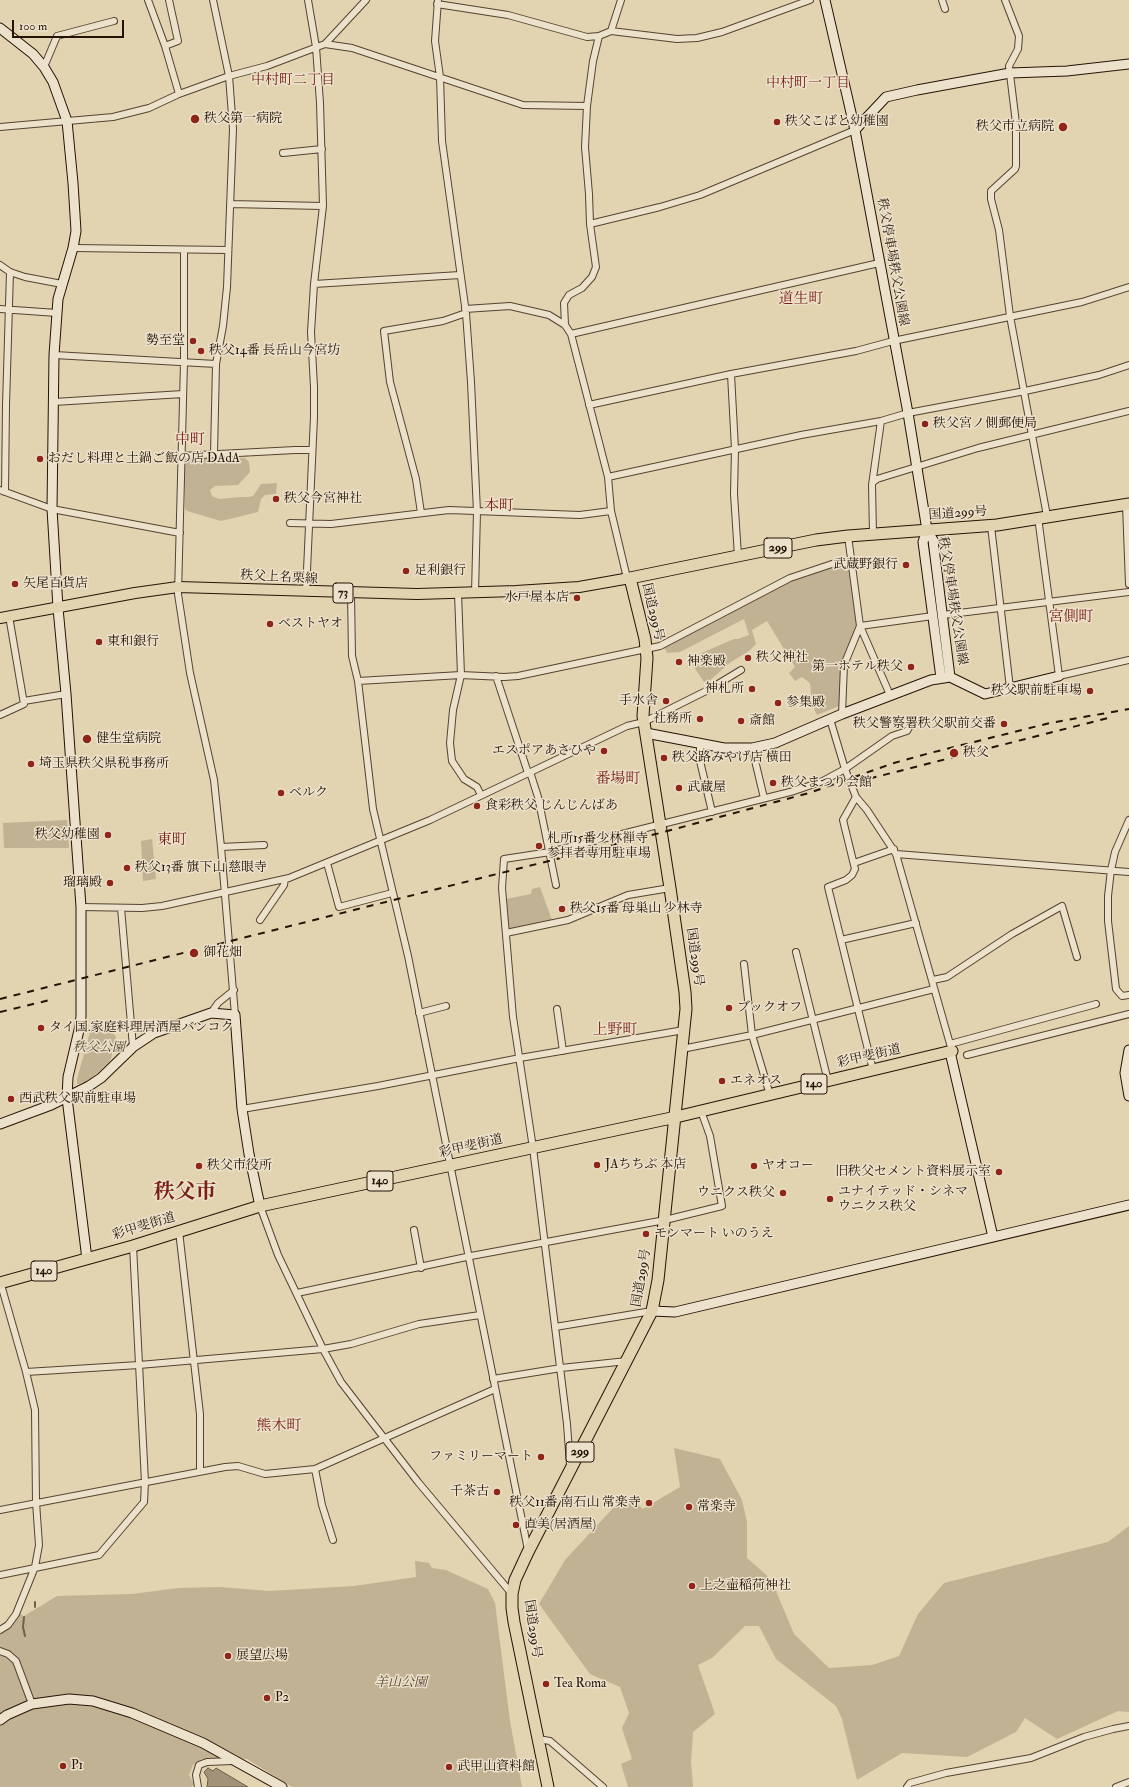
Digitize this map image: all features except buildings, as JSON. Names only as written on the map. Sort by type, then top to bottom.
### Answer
[{"type":"highway","name":"国道299号","points":[[548,1787],[514,1622],[512,1594],[515,1580],[528,1552],[652,1311],[658,1280],[665,1220],[684,1030],[685,992],[645,727],[646,647],[644,630],[628,578],[816,540],[873,534],[991,526],[1127,505]]},
{"type":"highway","name":"彩甲斐街道","points":[[0,1281],[133,1246],[260,1206],[676,1117],[873,1070],[950,1049]]},
{"type":"main road","name":"秩父上名栗線","points":[[4,617],[58,608],[135,592],[178,587],[351,594],[458,594],[579,587],[628,578]]},
{"type":"street","points":[[148,0],[165,46],[179,94]]},
{"type":"street","points":[[165,46],[178,41],[169,0]]},
{"type":"street","points":[[213,0],[230,76],[232,129],[227,287],[223,326],[216,364],[214,454]]},
{"type":"street","points":[[306,592],[310,524],[314,387],[311,332],[314,284],[323,206],[322,148],[316,47],[308,0]]},
{"type":"street","points":[[325,44],[366,0]]},
{"type":"street","points":[[611,31],[621,0]]},
{"type":"street","points":[[475,593],[477,512],[474,440],[465,311],[442,141],[440,77],[436,41],[437,2],[508,16],[587,37],[599,36],[611,31],[677,39],[697,38],[722,32],[810,0]]},
{"type":"street","name":"秩父停車場秩父公園線","points":[[825,0],[855,130],[893,341],[908,413],[927,530],[932,540],[943,615],[946,677]]},
{"type":"street","points":[[942,0],[944,9]]},
{"type":"street","points":[[1005,0],[1019,36],[1018,49],[1009,66],[1016,123],[1016,166],[1015,169],[991,191],[990,199],[999,230],[1010,316],[1032,435],[1042,517],[1049,602],[1059,676]]},
{"type":"street","points":[[44,67],[57,36],[114,21]]},
{"type":"street","points":[[0,28],[24,47],[44,67],[59,95],[67,121],[76,231],[73,248],[62,284],[57,313],[54,355],[52,509],[58,608],[66,694],[81,907],[81,1016],[68,1077],[67,1098],[87,1259]]},
{"type":"street","points":[[565,325],[564,303],[569,295],[582,288],[592,277],[596,267],[590,224],[585,147],[587,106],[593,61],[598,47],[599,36]]},
{"type":"street","points":[[0,127],[113,117],[149,108],[179,94],[230,76],[267,66],[325,44],[352,48],[523,105],[587,106]]},
{"type":"street","points":[[590,224],[660,207],[700,195],[855,130],[886,98],[917,90],[1010,73],[1067,71],[1129,64]]},
{"type":"street","points":[[283,153],[322,148]]},
{"type":"street","points":[[230,204],[323,206]]},
{"type":"street","points":[[73,248],[227,250]]},
{"type":"street","points":[[184,250],[184,362],[178,587],[185,646],[214,780],[234,990],[242,1109],[249,1154],[260,1206],[277,1252],[323,1349],[341,1382],[418,1482],[512,1594]]},
{"type":"street","points":[[571,334],[879,263]]},
{"type":"street","points":[[0,266],[10,272],[25,277],[62,284]]},
{"type":"street","points":[[10,272],[3,491],[52,509],[180,533]]},
{"type":"street","points":[[314,284],[460,275]]},
{"type":"street","points":[[589,405],[731,374],[856,351],[893,341],[1082,302],[1129,287]]},
{"type":"street","points":[[421,513],[416,479],[390,382],[384,331],[443,321],[465,311],[510,306],[549,315],[565,325],[571,334],[608,477],[612,506],[611,511],[628,578]]},
{"type":"street","points":[[0,309],[57,313]]},
{"type":"street","points":[[54,355],[216,364]]},
{"type":"street","points":[[608,477],[801,435],[881,421],[908,413],[1025,391],[1099,375],[1129,365]]},
{"type":"street","points":[[731,374],[735,449],[734,494],[738,556]]},
{"type":"street","points":[[54,402],[183,394]]},
{"type":"street","points":[[873,482],[878,479],[978,448],[1129,411]]},
{"type":"street","points":[[873,534],[873,482],[881,421]]},
{"type":"street","points":[[181,456],[312,450]]},
{"type":"street","points":[[1127,505],[1129,584]]},
{"type":"street","points":[[290,523],[331,524],[455,510],[580,515],[611,511]]},
{"type":"street","points":[[991,526],[1002,609],[1010,688]]},
{"type":"street","name":"秩父停車場秩父公園線","points":[[927,530],[923,542],[933,616],[946,677]]},
{"type":"street","points":[[848,536],[860,626],[890,695]]},
{"type":"street","points":[[358,681],[461,675],[504,677],[518,676],[666,643],[790,578],[838,562],[851,562]]},
{"type":"street","points":[[943,615],[1002,609],[1129,592]]},
{"type":"street","points":[[351,594],[352,656],[358,681],[368,773],[379,841],[408,956],[528,1552]]},
{"type":"street","points":[[458,594],[461,675],[453,710],[450,743],[452,761],[464,779],[477,787],[481,795]]},
{"type":"street","points":[[860,626],[933,616]]},
{"type":"street","points":[[0,715],[24,704],[4,617]]},
{"type":"street","points":[[842,714],[844,665],[860,626]]},
{"type":"street","points":[[81,907],[122,908],[162,906],[285,879],[430,820],[627,726],[645,727],[700,743],[724,748],[752,748],[775,743],[890,695],[946,677],[985,694],[1129,660]]},
{"type":"street","points":[[645,727],[741,670]]},
{"type":"street","points":[[496,676],[538,797],[556,885]]},
{"type":"street","points":[[24,701],[66,694]]},
{"type":"street","points":[[830,719],[844,769],[856,797],[867,810],[895,852],[933,980],[993,1237]]},
{"type":"street","points":[[571,1471],[567,1424],[533,1148],[513,1017],[502,888],[504,859],[550,852],[659,826],[794,791],[823,781],[844,769],[892,736],[907,730],[911,724]]},
{"type":"street","points":[[700,743],[700,761],[712,812]]},
{"type":"street","points":[[752,748],[764,798]]},
{"type":"street","points":[[856,797],[843,820],[855,868],[846,880],[828,887],[859,1008],[873,1070]]},
{"type":"street","points":[[1129,820],[1115,852],[1108,896],[1108,920],[1116,989],[1122,996],[1129,995]]},
{"type":"street","points":[[221,847],[264,845]]},
{"type":"street","points":[[854,862],[895,852],[1129,872]]},
{"type":"street","points":[[327,863],[339,907],[392,893]]},
{"type":"street","points":[[260,920],[284,885],[285,879]]},
{"type":"street","points":[[506,933],[568,920],[628,895],[670,888]]},
{"type":"street","points":[[933,980],[947,977],[1012,934],[1062,906],[1077,958]]},
{"type":"street","points":[[122,908],[133,1046]]},
{"type":"street","points":[[841,940],[916,923]]},
{"type":"street","points":[[796,952],[828,1081]]},
{"type":"street","points":[[744,964],[752,1035],[770,1095]]},
{"type":"street","points":[[682,1049],[752,1035],[934,989]]},
{"type":"street","points":[[211,1012],[218,1003],[234,990]]},
{"type":"street","points":[[950,1049],[1096,1004]]},
{"type":"street","points":[[419,1013],[446,1006]]},
{"type":"street","points":[[557,1010],[563,1051]]},
{"type":"street","points":[[0,1124],[67,1098],[95,1082],[133,1046],[154,1033],[211,1012],[235,1015]]},
{"type":"street","points":[[968,1055],[1129,1014]]},
{"type":"street","points":[[242,1109],[520,1058],[684,1030]]},
{"type":"street","points":[[1129,1050],[1125,1073],[1129,1096]]},
{"type":"street","points":[[296,1292],[420,1268],[468,1257],[665,1220],[722,1206],[710,1136],[701,1111]]},
{"type":"street","points":[[555,1326],[652,1311],[675,1312],[1129,1205]]},
{"type":"street","points":[[414,1230],[420,1268]]},
{"type":"street","points":[[179,1231],[200,1414],[200,1471]]},
{"type":"street","points":[[0,1576],[35,1567],[99,1555],[144,1502],[145,1482],[133,1246]]},
{"type":"street","points":[[0,1281],[26,1372],[35,1410],[36,1502],[39,1545],[35,1567],[16,1614],[8,1625],[0,1630]]},
{"type":"street","points":[[26,1372],[139,1365],[323,1349],[350,1344],[419,1324],[480,1315]]},
{"type":"street","points":[[493,1379],[560,1368],[627,1361]]},
{"type":"street","points":[[0,1510],[200,1471],[238,1466],[265,1474],[315,1469],[495,1389]]},
{"type":"street","points":[[315,1469],[322,1505],[333,1540]]},
{"type":"street","points":[[0,1651],[8,1654],[16,1661],[32,1704]]},
{"type":"street","points":[[0,1720],[7,1715],[32,1704],[69,1699],[93,1701],[132,1713],[203,1743],[282,1787]]},
{"type":"street","points":[[907,1787],[910,1783],[946,1774],[1031,1758],[1084,1737],[1129,1726]]},
{"type":"street","points":[[538,1739],[550,1741],[603,1787]]},
{"type":"street","points":[[198,1787],[196,1775],[199,1765],[207,1762],[237,1761]]},
{"type":"street","points":[[1116,1787],[1129,1782]]},
{"type":"green space","points":[[245,458],[249,462],[250,472],[238,485],[215,486],[210,490],[212,496],[219,499],[249,497],[253,496],[261,484],[277,483],[276,494],[265,495],[261,499],[258,512],[221,521],[187,511],[185,509],[184,459]]},
{"type":"green space","points":[[846,565],[850,568],[857,630],[842,664],[839,706],[817,715],[812,705],[810,683],[802,677],[795,681],[789,673],[795,667],[767,621],[752,630],[756,644],[749,651],[731,662],[709,681],[704,682],[692,664],[699,654],[734,639],[749,635],[744,619],[680,652],[667,653],[663,648],[789,581],[828,568]]},
{"type":"green space","points":[[67,820],[69,848],[4,848],[3,823]]},
{"type":"green space","points":[[152,839],[156,879],[143,881],[141,841]]},
{"type":"green space","points":[[540,887],[552,920],[509,929],[506,899],[531,894],[532,889]]},
{"type":"green space","name":"秩父公園","points":[[93,1021],[115,1035],[116,1038],[111,1059],[85,1084],[82,1082],[77,1084],[77,1079]]},
{"type":"green space","points":[[674,1448],[720,1459],[742,1500],[747,1522],[747,1558],[771,1579],[794,1634],[829,1668],[872,1665],[899,1656],[918,1614],[944,1583],[1108,1542],[1129,1526],[1129,1712],[1118,1711],[1057,1739],[1025,1718],[1016,1732],[967,1757],[902,1753],[857,1780],[842,1719],[836,1706],[776,1659],[759,1626],[745,1626],[712,1658],[698,1665],[715,1714],[693,1732],[691,1762],[693,1787],[628,1787],[621,1764],[632,1759],[622,1728],[629,1713],[620,1687],[590,1674],[539,1604],[565,1560],[626,1494],[643,1509],[680,1487]]},
{"type":"green space","name":"羊山公園","points":[[415,1561],[429,1563],[432,1568],[446,1570],[488,1589],[495,1603],[510,1721],[522,1787],[292,1787],[247,1759],[227,1762],[202,1759],[193,1765],[189,1775],[194,1784],[192,1787],[0,1787],[0,1633],[12,1625],[19,1613],[24,1616],[57,1596],[132,1594],[178,1588],[220,1587],[269,1591],[354,1586],[416,1577]]},
{"type":"shaded area","points":[[208,1768],[213,1771],[216,1768],[248,1787],[207,1787],[208,1779],[204,1772]]},
{"type":"waterway","points":[[35,1602],[35,1607]]},
{"type":"waterway","points":[[24,1617],[23,1627],[25,1636]]},
{"type":"railway","points":[[0,999],[660,833],[809,793],[894,763],[930,753],[1050,723],[1129,709]]},
{"type":"railway","points":[[856,782],[1112,717]]},
{"type":"railway","points":[[0,1012],[50,1000]]},
{"type":"place","name":"秩父第一病院","points":[[195,119]]},
{"type":"place","name":"秩父こばと幼稚園","points":[[777,122]]},
{"type":"place","name":"秩父市立病院","points":[[1063,127]]},
{"type":"place","name":"勢至堂","points":[[193,341]]},
{"type":"place","name":"秩父14番 長岳山今宮坊","points":[[201,351]]},
{"type":"place","name":"秩父宮ノ側郵便局","points":[[925,424]]},
{"type":"place","name":"おだし料理と土鍋ご飯の店 DAdA","points":[[40,459]]},
{"type":"place","name":"秩父今宮神社","points":[[276,499]]},
{"type":"place","name":"武蔵野銀行","points":[[906,565]]},
{"type":"place","name":"足利銀行","points":[[406,571]]},
{"type":"place","name":"矢尾百貨店","points":[[15,584]]},
{"type":"place","name":"水戸屋本店","points":[[577,598]]},
{"type":"place","name":"ベストヤオ","points":[[270,624]]},
{"type":"place","name":"東和銀行","points":[[99,642]]},
{"type":"place","name":"秩父神社","points":[[748,658]]},
{"type":"place","name":"神楽殿","points":[[679,662]]},
{"type":"place","name":"第一ホテル秩父","points":[[911,667]]},
{"type":"place","name":"神札所","points":[[752,689]]},
{"type":"place","name":"秩父駅前駐車場","points":[[1090,691]]},
{"type":"place","name":"手水舎","points":[[666,701]]},
{"type":"place","name":"参集殿","points":[[778,703]]},
{"type":"place","name":"社務所","points":[[700,719]]},
{"type":"place","name":"斎館","points":[[741,721]]},
{"type":"place","name":"秩父警察署秩父駅前交番","points":[[1004,724]]},
{"type":"place","name":"健生堂病院","points":[[87,739]]},
{"type":"place","name":"エスポアあさひや","points":[[604,751]]},
{"type":"place","name":"秩父","points":[[954,753]]},
{"type":"place","name":"秩父路みやげ店 横田","points":[[664,758]]},
{"type":"place","name":"埼玉県秩父県税事務所","points":[[31,764]]},
{"type":"place","name":"秩父まつり会館","points":[[773,783]]},
{"type":"place","name":"武蔵屋","points":[[679,788]]},
{"type":"place","name":"ベルク","points":[[281,793]]},
{"type":"place","name":"食彩秩父 じんじんばあ","points":[[477,806]]},
{"type":"place","name":"秩父幼稚園","points":[[108,835]]},
{"type":"place","name":"札所15番少林禅寺 参拝者専用駐車場","points":[[539,846]]},
{"type":"place","name":"秩父13番 旗下山 慈眼寺","points":[[127,868]]},
{"type":"place","name":"瑠璃殿","points":[[110,883]]},
{"type":"place","name":"秩父15番 母巣山 少林寺","points":[[562,909]]},
{"type":"place","name":"御花畑","points":[[194,953]]},
{"type":"place","name":"ブックオフ","points":[[729,1008]]},
{"type":"place","name":"タイ国.家庭料理居酒屋バンコク","points":[[41,1028]]},
{"type":"place","name":"エネオス","points":[[722,1081]]},
{"type":"place","name":"西武秩父駅前駐車場","points":[[11,1099]]},
{"type":"place","name":"JAちちぶ 本店","points":[[597,1165]]},
{"type":"place","name":"秩父市役所","points":[[199,1166]]},
{"type":"place","name":"ヤオコー","points":[[754,1166]]},
{"type":"place","name":"旧秩父セメント資料展示室","points":[[999,1172]]},
{"type":"place","name":"ウニクス秩父","points":[[783,1193]]},
{"type":"place","name":"ユナイテッド・シネマ ウニクス秩父","points":[[830,1199]]},
{"type":"place","name":"モンマート いのうえ","points":[[646,1234]]},
{"type":"place","name":"ファミリーマート","points":[[541,1457]]},
{"type":"place","name":"千茶古","points":[[497,1492]]},
{"type":"place","name":"秩父11番 南石山 常楽寺","points":[[649,1503]]},
{"type":"place","name":"常楽寺","points":[[689,1507]]},
{"type":"place","name":"直美(居酒屋)","points":[[516,1525]]},
{"type":"place","name":"上之壷稲荷神社","points":[[692,1586]]},
{"type":"place","name":"展望広場","points":[[228,1656]]},
{"type":"place","name":"Tea Roma","points":[[546,1684]]},
{"type":"place","name":"P2","points":[[267,1698]]},
{"type":"place","name":"P1","points":[[63,1766]]},
{"type":"place","name":"武甲山資料館","points":[[449,1767]]},
{"type":"district","name":"中村町二丁目","points":[[293,81]]},
{"type":"district","name":"中村町一丁目","points":[[808,84]]},
{"type":"district","name":"道生町","points":[[801,300]]},
{"type":"district","name":"中町","points":[[190,441]]},
{"type":"district","name":"本町","points":[[499,507]]},
{"type":"district","name":"宮側町","points":[[1071,618]]},
{"type":"district","name":"番場町","points":[[618,780]]},
{"type":"district","name":"東町","points":[[172,841]]},
{"type":"district","name":"上野町","points":[[615,1031]]},
{"type":"district","name":"秩父市","points":[[185,1193]]},
{"type":"district","name":"熊木町","points":[[279,1427]]}]
